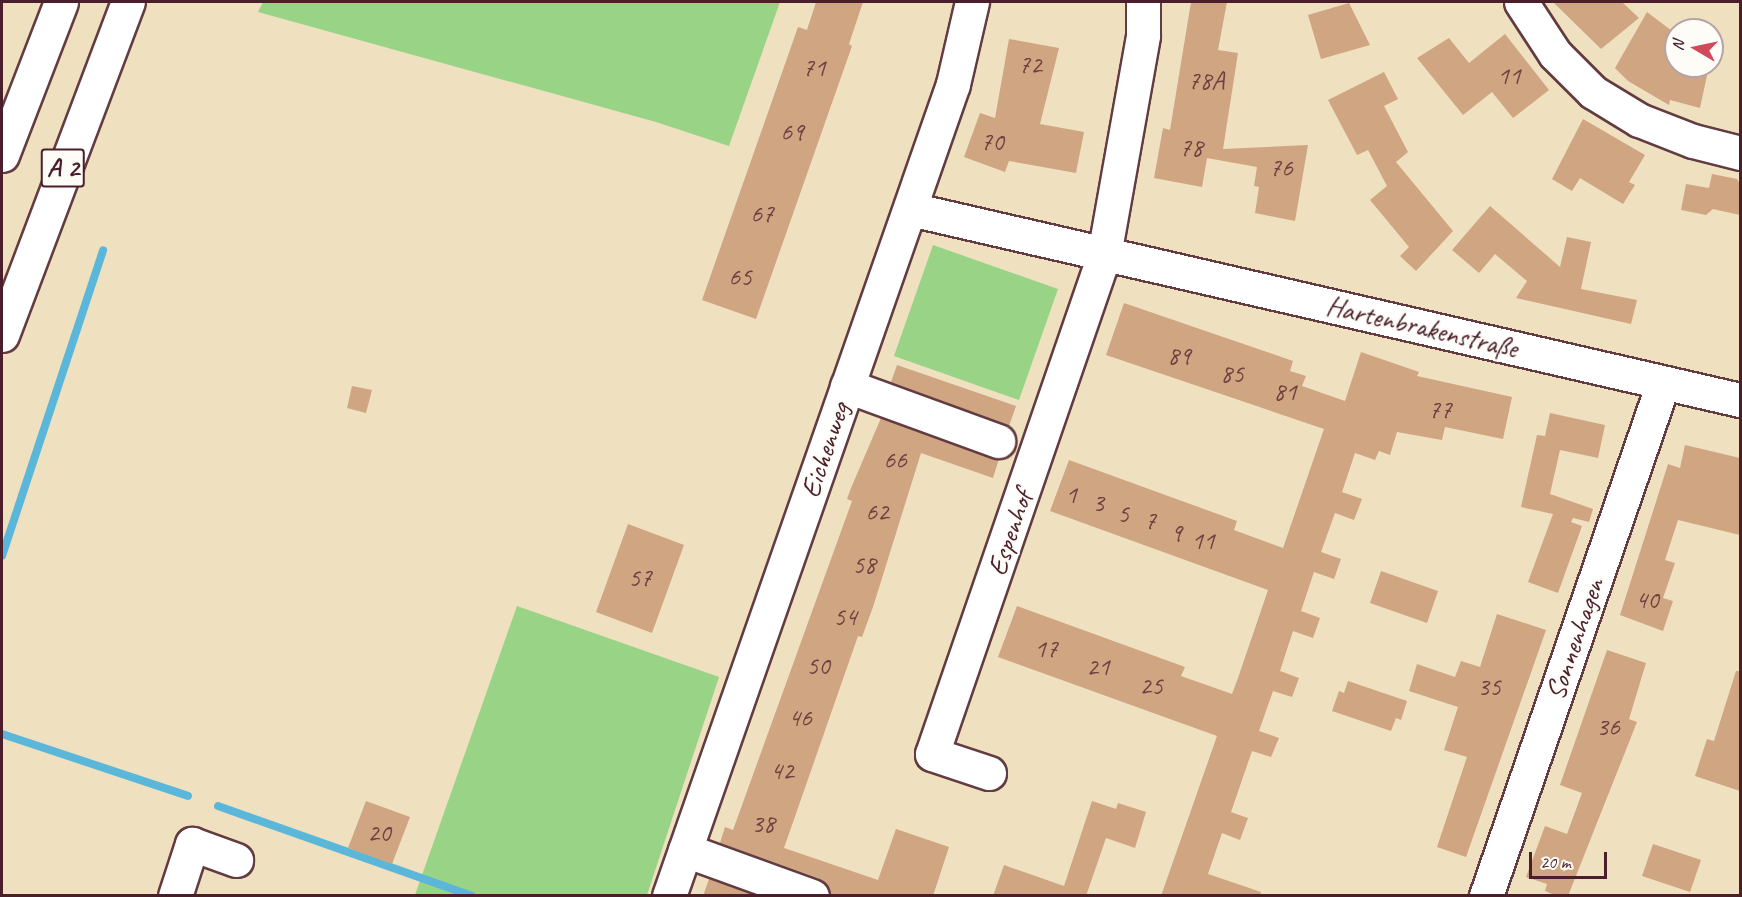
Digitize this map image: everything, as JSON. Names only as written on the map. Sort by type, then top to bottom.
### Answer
[{"type":"main road","name":"A 2","points":[[2,155],[61,2]]},
{"type":"main road","name":"A 2","points":[[2,335],[128,2]]},
{"type":"main road","name":"Eichenweg","points":[[669,896],[953,84],[972,2]]},
{"type":"main road","points":[[1104,255],[1143,34],[1143,2]]},
{"type":"main road","points":[[1521,2],[1555,54],[1593,92],[1639,120],[1693,141],[1740,153]]},
{"type":"main road","name":"Hartenbrakenstraße","points":[[909,209],[1740,400]]},
{"type":"main road","name":"Espenhof","points":[[989,773],[932,754],[1104,255]]},
{"type":"main road","name":"Sonnenhagen","points":[[1486,896],[1664,383]]},
{"type":"main road","points":[[847,386],[998,441]]},
{"type":"main road","points":[[175,896],[192,844],[236,860]]},
{"type":"main road","points":[[685,850],[812,896]]},
{"type":"green space","points":[[263,2],[780,2],[729,146],[656,122],[258,12]]},
{"type":"green space","points":[[933,245],[1058,289],[1019,400],[894,356]]},
{"type":"green space","points":[[517,606],[719,677],[647,895],[415,895]]},
{"type":"building","points":[[816,2],[863,2],[849,44],[852,46],[756,319],[702,300],[798,27],[807,30]]},
{"type":"building","points":[[1191,2],[1227,2],[1218,50],[1238,53],[1223,149],[1308,145],[1295,221],[1255,213],[1259,187],[1254,186],[1257,167],[1207,158],[1202,187],[1154,178],[1163,128],[1170,130]]},
{"type":"building","points":[[1553,2],[1622,2],[1639,18],[1601,49]]},
{"type":"building","points":[[1349,3],[1370,45],[1321,59],[1308,15]]},
{"type":"building","points":[[1647,12],[1664,25],[1664,78],[1706,78],[1700,108],[1670,100],[1669,105],[1628,81],[1615,68]]},
{"type":"building","points":[[1505,34],[1549,90],[1513,118],[1492,92],[1463,115],[1417,58],[1449,38],[1469,63]]},
{"type":"building","points":[[1009,39],[1059,48],[1040,124],[1084,132],[1076,173],[1009,161],[1005,172],[964,157],[980,113],[995,118]]},
{"type":"building","points":[[1384,72],[1398,99],[1384,106],[1408,152],[1396,162],[1453,231],[1416,271],[1400,256],[1409,247],[1370,200],[1387,186],[1368,150],[1357,155],[1328,100]]},
{"type":"building","points":[[1583,119],[1645,155],[1629,182],[1635,185],[1623,204],[1580,178],[1572,191],[1552,179]]},
{"type":"building","points":[[1712,174],[1737,179],[1740,184],[1740,215],[1713,209],[1706,215],[1681,210],[1686,184],[1709,188]]},
{"type":"building","points":[[1490,206],[1560,267],[1567,237],[1591,242],[1581,289],[1637,300],[1631,324],[1516,298],[1527,281],[1495,254],[1479,273],[1452,250]]},
{"type":"building","points":[[1124,303],[1293,361],[1290,371],[1306,376],[1302,386],[1345,401],[1361,352],[1419,372],[1417,376],[1512,397],[1503,439],[1445,427],[1442,440],[1397,432],[1390,455],[1379,451],[1375,460],[1355,453],[1342,492],[1362,499],[1354,520],[1335,513],[1321,552],[1341,559],[1334,579],[1314,572],[1301,611],[1320,618],[1313,638],[1293,631],[1280,671],[1299,678],[1292,697],[1273,691],[1259,731],[1279,738],[1271,757],[1252,751],[1231,812],[1248,818],[1240,840],[1222,833],[1208,874],[1261,892],[1260,896],[1161,896],[1217,736],[998,657],[1017,606],[1185,667],[1181,676],[1232,694],[1238,678],[1268,590],[1050,511],[1069,460],[1237,521],[1234,530],[1283,548],[1324,429],[1106,355]]},
{"type":"building","points":[[897,365],[1016,406],[1009,426],[891,382]]},
{"type":"building","points":[[352,386],[372,390],[366,413],[347,408]]},
{"type":"building","points":[[1550,413],[1605,425],[1598,458],[1560,450],[1550,494],[1593,509],[1589,522],[1573,518],[1571,522],[1582,526],[1558,593],[1528,582],[1553,514],[1521,507],[1537,435],[1545,436]]},
{"type":"building","points":[[881,418],[999,459],[993,478],[921,453],[873,607],[862,637],[858,636],[784,848],[878,880],[896,829],[949,847],[933,896],[830,896],[827,884],[818,878],[720,843],[725,827],[733,830],[852,501],[847,499]]},
{"type":"building","points":[[1685,445],[1740,458],[1740,535],[1678,520],[1665,560],[1675,563],[1663,598],[1673,601],[1663,631],[1620,615],[1668,464],[1680,468]]},
{"type":"building","points":[[628,524],[684,545],[652,633],[596,612]]},
{"type":"building","points":[[1381,571],[1438,591],[1427,623],[1370,603]]},
{"type":"building","points":[[1497,614],[1546,630],[1466,857],[1437,847],[1467,757],[1444,750],[1458,707],[1409,691],[1417,664],[1455,677],[1461,661],[1480,667]]},
{"type":"building","points":[[1607,650],[1646,663],[1629,719],[1637,722],[1568,896],[1557,896],[1545,891],[1547,884],[1526,877],[1545,826],[1567,834],[1582,793],[1560,785]]},
{"type":"building","points":[[1736,671],[1740,671],[1740,791],[1695,776],[1707,739],[1714,741]]},
{"type":"building","points":[[1348,681],[1407,701],[1401,720],[1396,718],[1391,731],[1332,711],[1339,691],[1344,693]]},
{"type":"building","points":[[366,801],[410,817],[392,864],[348,848]]},
{"type":"building","points":[[1092,801],[1116,809],[1118,803],[1146,812],[1135,848],[1106,838],[1086,896],[993,896],[1004,865],[1064,886]]},
{"type":"building","points":[[1653,844],[1701,860],[1690,892],[1642,876]]},
{"type":"building","points":[[709,879],[756,896],[703,896]]},
{"type":"waterway","points":[[2,556],[103,250]]},
{"type":"waterway","points":[[2,734],[188,796]]},
{"type":"waterway","points":[[218,806],[472,896]]}]
